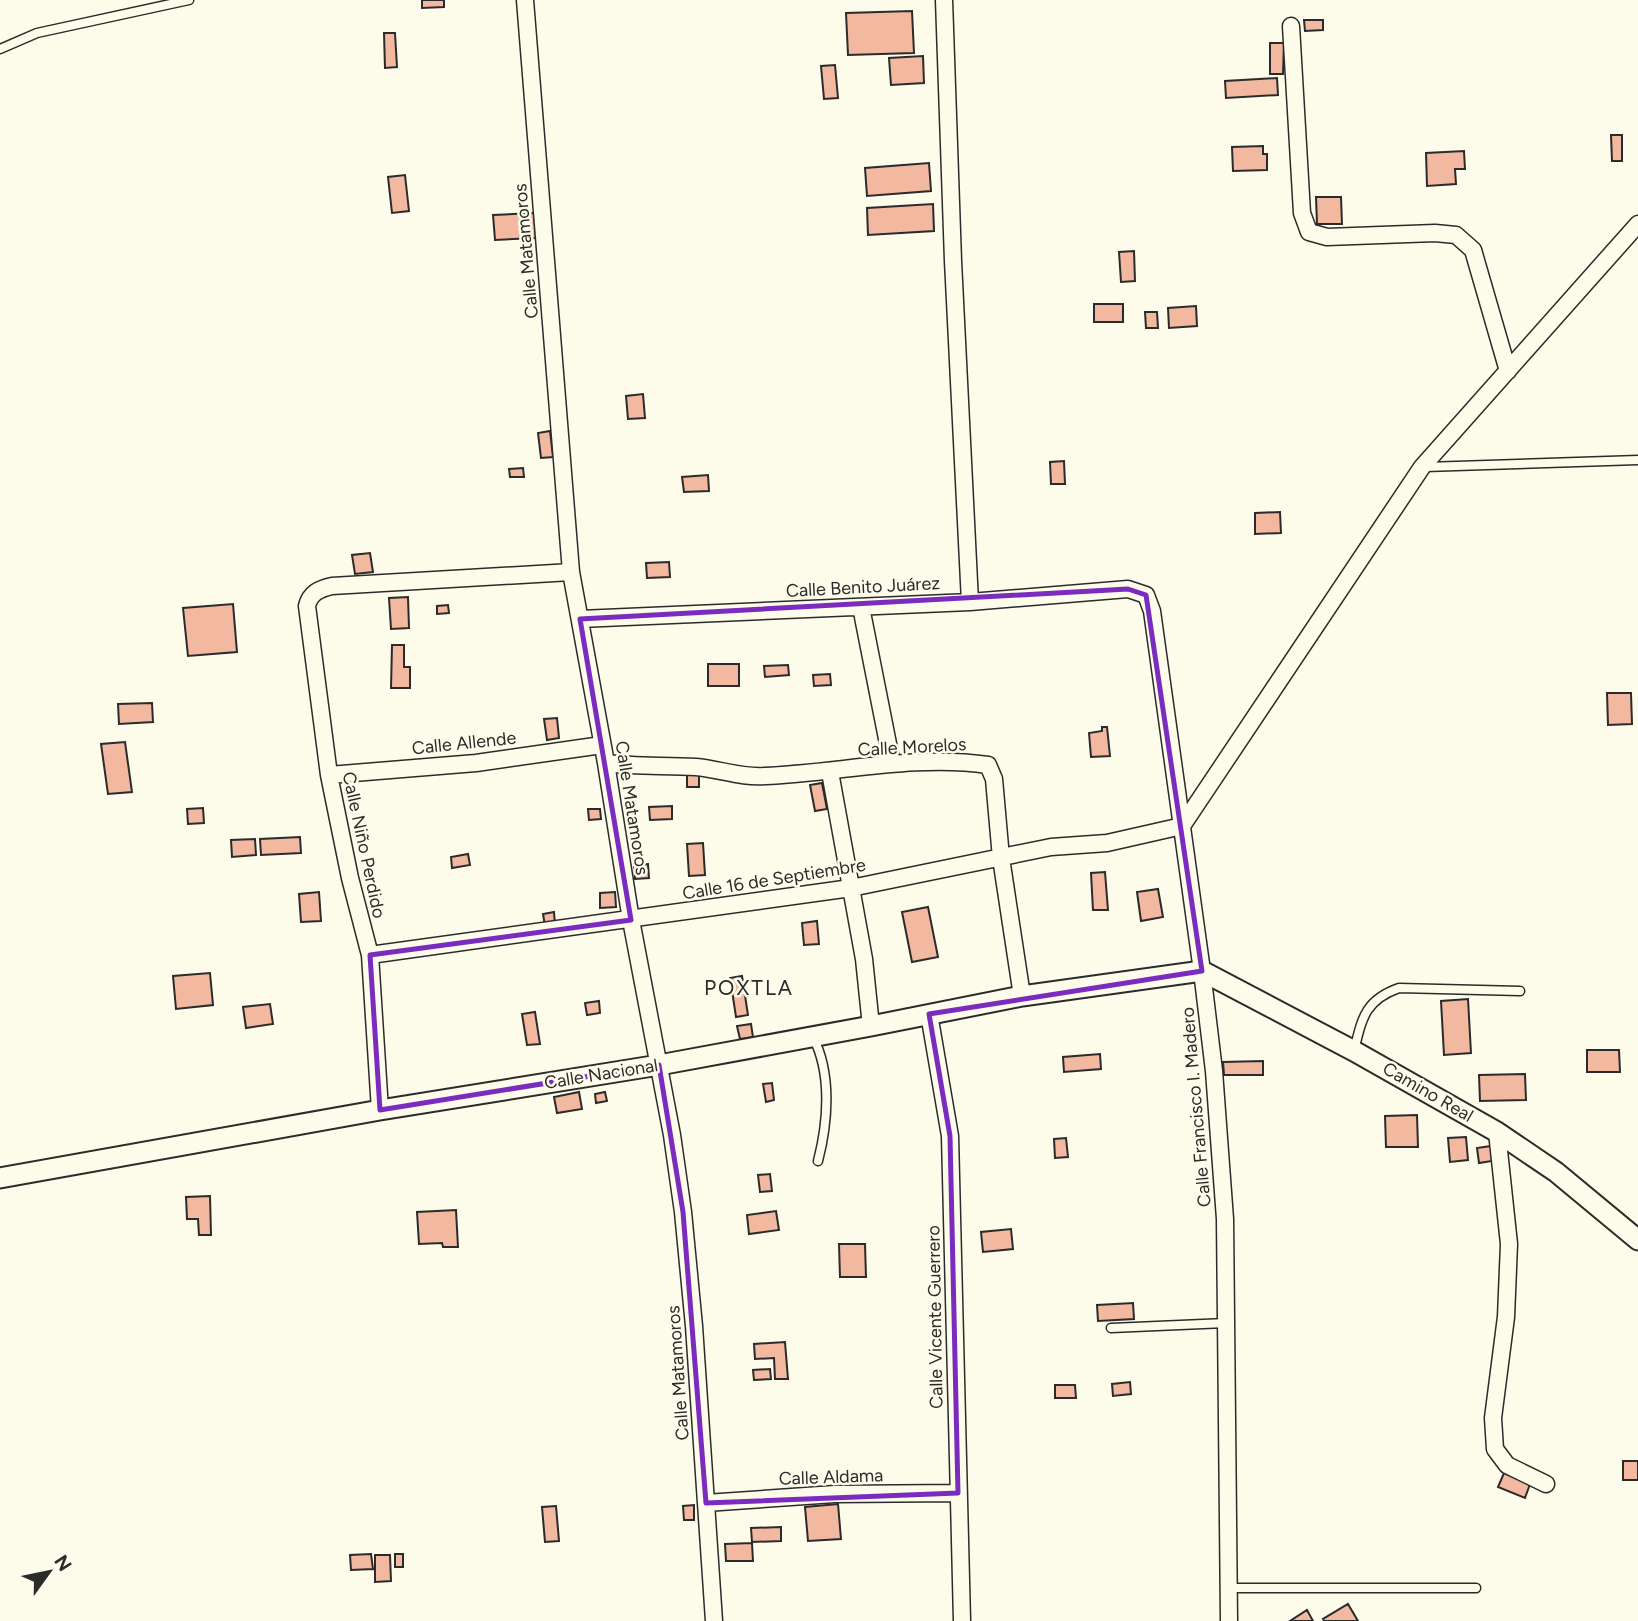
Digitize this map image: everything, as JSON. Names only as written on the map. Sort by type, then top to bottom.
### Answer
[{"type":"street","name":"Calle Matamoros","points":[[525,0],[571,572],[631,920],[672,1135],[694,1326],[715,1621]]},
{"type":"street","points":[[944,0],[953,261],[970,602]]},
{"type":"street","points":[[1291,26],[1302,213],[1309,232],[1327,237],[1435,233],[1456,235],[1473,250],[1507,371]]},
{"type":"street","points":[[1182,826],[1422,467],[1638,224]]},
{"type":"street","name":"Calle Niño Perdido","points":[[380,1110],[370,955],[350,878],[329,775],[307,607],[309,598],[316,591],[332,586],[571,572]]},
{"type":"street","name":"Calle Benito Juárez","points":[[580,619],[970,602],[1128,589],[1146,595]]},
{"type":"street","name":"Calle Francisco I. Madero","points":[[1146,595],[1152,611],[1214,1071],[1225,1219],[1229,1621]]},
{"type":"street","points":[[861,607],[892,764]]},
{"type":"street","name":"Calle Allende","points":[[329,775],[477,762],[602,745]]},
{"type":"street","name":"Calle Morelos","points":[[606,763],[626,766],[698,767],[760,777],[892,764],[988,765],[994,779],[1001,858],[1021,996]]},
{"type":"street","points":[[830,772],[864,959],[871,1027]]},
{"type":"street","name":"Calle 16 de Septiembre","points":[[370,955],[851,888],[1051,847],[1107,843],[1182,826]]},
{"type":"street","name":"Calle Nacional","points":[[0,1178],[380,1110],[659,1065],[871,1027],[1021,996],[1202,971]]},
{"type":"street","name":"Camino Real","points":[[1202,971],[1354,1051],[1497,1132],[1556,1172],[1638,1240]]},
{"type":"street","name":"Calle Vicente Guerrero","points":[[929,1014],[950,1136],[962,1621]]},
{"type":"street","points":[[1497,1132],[1509,1244],[1506,1317],[1493,1418],[1495,1449],[1507,1465],[1546,1484]]},
{"type":"street","name":"Calle Aldama","points":[[706,1503],[835,1494],[958,1493]]},
{"type":"lane","points":[[0,49],[37,33],[189,0]]},
{"type":"lane","points":[[1422,467],[1638,460]]},
{"type":"lane","points":[[1354,1051],[1366,1010],[1381,994],[1399,988],[1520,991]]},
{"type":"lane","points":[[813,1037],[821,1052],[825,1072],[823,1140],[818,1161]]},
{"type":"lane","points":[[1111,1328],[1226,1323]]},
{"type":"lane","points":[[1230,1588],[1476,1588]]},
{"type":"highlighted area","points":[[1128,589],[1146,595],[1202,971],[929,1014],[950,1136],[958,1493],[706,1503],[683,1212],[659,1065],[380,1110],[370,955],[631,920],[580,619]]},
{"type":"building","points":[[422,0],[444,0],[444,7],[422,8]]},
{"type":"building","points":[[912,11],[914,53],[848,55],[846,13]]},
{"type":"building","points":[[1304,20],[1323,20],[1323,30],[1305,31]]},
{"type":"building","points":[[384,33],[395,33],[397,67],[385,68]]},
{"type":"building","points":[[1270,43],[1284,43],[1283,74],[1270,74]]},
{"type":"building","points":[[923,56],[924,83],[891,85],[889,58]]},
{"type":"building","points":[[835,65],[838,98],[824,99],[821,66]]},
{"type":"building","points":[[1277,78],[1278,95],[1226,98],[1225,81]]},
{"type":"building","points":[[1611,135],[1622,135],[1622,161],[1612,161]]},
{"type":"building","points":[[1263,146],[1263,154],[1267,154],[1267,170],[1233,171],[1232,147]]},
{"type":"building","points":[[1464,151],[1465,169],[1455,169],[1456,184],[1427,186],[1426,153]]},
{"type":"building","points":[[929,163],[931,191],[867,196],[865,168]]},
{"type":"building","points":[[405,175],[409,211],[392,213],[388,177]]},
{"type":"building","points":[[1316,197],[1341,197],[1342,224],[1317,224]]},
{"type":"building","points":[[933,204],[934,231],[868,235],[867,208]]},
{"type":"building","points":[[534,213],[536,238],[495,240],[493,215]]},
{"type":"building","points":[[1134,251],[1135,281],[1121,282],[1119,252]]},
{"type":"building","points":[[1094,304],[1123,304],[1123,322],[1094,322]]},
{"type":"building","points":[[1196,306],[1197,326],[1169,328],[1168,308]]},
{"type":"building","points":[[1145,312],[1157,312],[1158,328],[1146,328]]},
{"type":"building","points":[[643,394],[645,418],[628,419],[626,396]]},
{"type":"building","points":[[550,431],[553,457],[541,458],[538,433]]},
{"type":"building","points":[[1064,461],[1065,484],[1051,484],[1050,462]]},
{"type":"building","points":[[523,468],[524,477],[510,477],[509,469]]},
{"type":"building","points":[[708,475],[709,491],[684,492],[682,477]]},
{"type":"building","points":[[1280,512],[1281,533],[1255,534],[1255,513]]},
{"type":"building","points":[[370,553],[373,572],[355,574],[352,555]]},
{"type":"building","points":[[669,562],[670,577],[647,578],[646,563]]},
{"type":"building","points":[[408,597],[409,628],[391,629],[389,598]]},
{"type":"building","points":[[233,604],[237,652],[188,656],[183,608]]},
{"type":"building","points":[[448,605],[449,613],[437,614],[437,606]]},
{"type":"building","points":[[392,645],[404,645],[404,667],[410,667],[410,688],[391,688]]},
{"type":"building","points":[[708,664],[739,664],[739,686],[708,686]]},
{"type":"building","points":[[788,665],[789,675],[765,677],[764,666]]},
{"type":"building","points":[[830,674],[831,685],[814,686],[813,675]]},
{"type":"building","points":[[1607,693],[1631,693],[1632,724],[1608,725]]},
{"type":"building","points":[[152,703],[153,722],[119,724],[118,704]]},
{"type":"building","points":[[557,718],[559,738],[547,740],[544,719]]},
{"type":"building","points":[[1102,727],[1107,727],[1110,756],[1091,757],[1089,733],[1102,731]]},
{"type":"building","points":[[125,742],[132,792],[108,794],[101,744]]},
{"type":"building","points":[[687,775],[699,775],[699,787],[687,787]]},
{"type":"building","points":[[822,783],[827,809],[815,811],[810,785]]},
{"type":"building","points":[[672,806],[672,819],[650,820],[649,807]]},
{"type":"building","points":[[203,808],[204,823],[188,824],[187,809]]},
{"type":"building","points":[[588,809],[600,809],[601,819],[589,820]]},
{"type":"building","points":[[300,837],[301,853],[261,855],[260,839]]},
{"type":"building","points":[[255,839],[256,855],[232,857],[231,840]]},
{"type":"building","points":[[703,843],[705,875],[689,876],[687,844]]},
{"type":"building","points":[[468,854],[470,865],[452,868],[451,857]]},
{"type":"building","points":[[648,864],[649,878],[635,879],[634,865]]},
{"type":"building","points":[[1105,872],[1108,910],[1093,910],[1091,873]]},
{"type":"building","points":[[1158,889],[1163,917],[1141,921],[1137,892]]},
{"type":"building","points":[[319,892],[321,921],[301,922],[299,894]]},
{"type":"building","points":[[615,892],[616,907],[600,908],[600,893]]},
{"type":"building","points":[[928,907],[938,957],[912,962],[902,912]]},
{"type":"building","points":[[554,912],[555,925],[545,926],[543,914]]},
{"type":"building","points":[[817,921],[819,944],[804,945],[802,923]]},
{"type":"building","points":[[210,973],[213,1005],[176,1009],[173,976]]},
{"type":"building","points":[[742,976],[748,1015],[736,1017],[730,978]]},
{"type":"building","points":[[1468,999],[1471,1053],[1444,1055],[1441,1001]]},
{"type":"building","points":[[599,1001],[600,1013],[587,1015],[585,1003]]},
{"type":"building","points":[[270,1004],[273,1024],[246,1028],[243,1007]]},
{"type":"building","points":[[535,1012],[540,1044],[527,1045],[522,1014]]},
{"type":"building","points":[[751,1024],[753,1037],[740,1039],[737,1026]]},
{"type":"building","points":[[1587,1050],[1619,1050],[1620,1072],[1587,1072]]},
{"type":"building","points":[[1100,1054],[1101,1069],[1064,1072],[1063,1057]]},
{"type":"building","points":[[1263,1061],[1263,1075],[1224,1075],[1223,1062]]},
{"type":"building","points":[[1525,1074],[1526,1100],[1480,1101],[1479,1075]]},
{"type":"building","points":[[772,1083],[774,1100],[766,1102],[763,1084]]},
{"type":"building","points":[[579,1092],[582,1109],[557,1113],[554,1097]]},
{"type":"building","points":[[605,1092],[607,1101],[596,1103],[595,1094]]},
{"type":"building","points":[[1417,1115],[1418,1147],[1386,1147],[1385,1116]]},
{"type":"building","points":[[1466,1137],[1468,1160],[1450,1162],[1448,1138]]},
{"type":"building","points":[[1066,1138],[1068,1157],[1055,1158],[1054,1139]]},
{"type":"building","points":[[1491,1146],[1492,1161],[1479,1163],[1477,1148]]},
{"type":"building","points":[[770,1174],[772,1191],[760,1192],[758,1175]]},
{"type":"building","points":[[210,1196],[211,1235],[199,1235],[198,1219],[187,1219],[186,1197]]},
{"type":"building","points":[[456,1210],[458,1247],[443,1247],[442,1243],[419,1244],[417,1212]]},
{"type":"building","points":[[776,1211],[779,1230],[749,1234],[747,1215]]},
{"type":"building","points":[[1011,1229],[1013,1249],[983,1252],[981,1232]]},
{"type":"building","points":[[839,1244],[865,1244],[866,1277],[840,1277]]},
{"type":"building","points":[[1133,1303],[1134,1319],[1098,1321],[1097,1305]]},
{"type":"building","points":[[785,1342],[788,1379],[775,1379],[774,1358],[755,1359],[754,1344]]},
{"type":"building","points":[[770,1369],[771,1379],[754,1380],[753,1370]]},
{"type":"building","points":[[1130,1382],[1131,1394],[1113,1396],[1112,1384]]},
{"type":"building","points":[[1055,1385],[1075,1385],[1076,1398],[1055,1398]]},
{"type":"building","points":[[1623,1461],[1638,1461],[1638,1480],[1623,1480]]},
{"type":"building","points":[[1504,1473],[1530,1484],[1525,1498],[1498,1487]]},
{"type":"building","points":[[838,1504],[841,1539],[808,1541],[805,1507]]},
{"type":"building","points":[[694,1505],[694,1520],[684,1520],[683,1506]]},
{"type":"building","points":[[556,1506],[559,1541],[545,1542],[542,1507]]},
{"type":"building","points":[[781,1527],[781,1541],[752,1542],[751,1528]]},
{"type":"building","points":[[752,1543],[753,1561],[726,1561],[725,1544]]},
{"type":"building","points":[[371,1554],[373,1569],[351,1570],[350,1555]]},
{"type":"building","points":[[395,1554],[403,1554],[403,1567],[395,1567]]},
{"type":"building","points":[[375,1555],[390,1555],[391,1581],[375,1582]]},
{"type":"building","points":[[1348,1604],[1358,1621],[1324,1621],[1323,1619]]},
{"type":"building","points":[[1307,1610],[1313,1621],[1290,1621]]},
{"type":"district","name":"POXTLA","points":[[749,987]]}]
